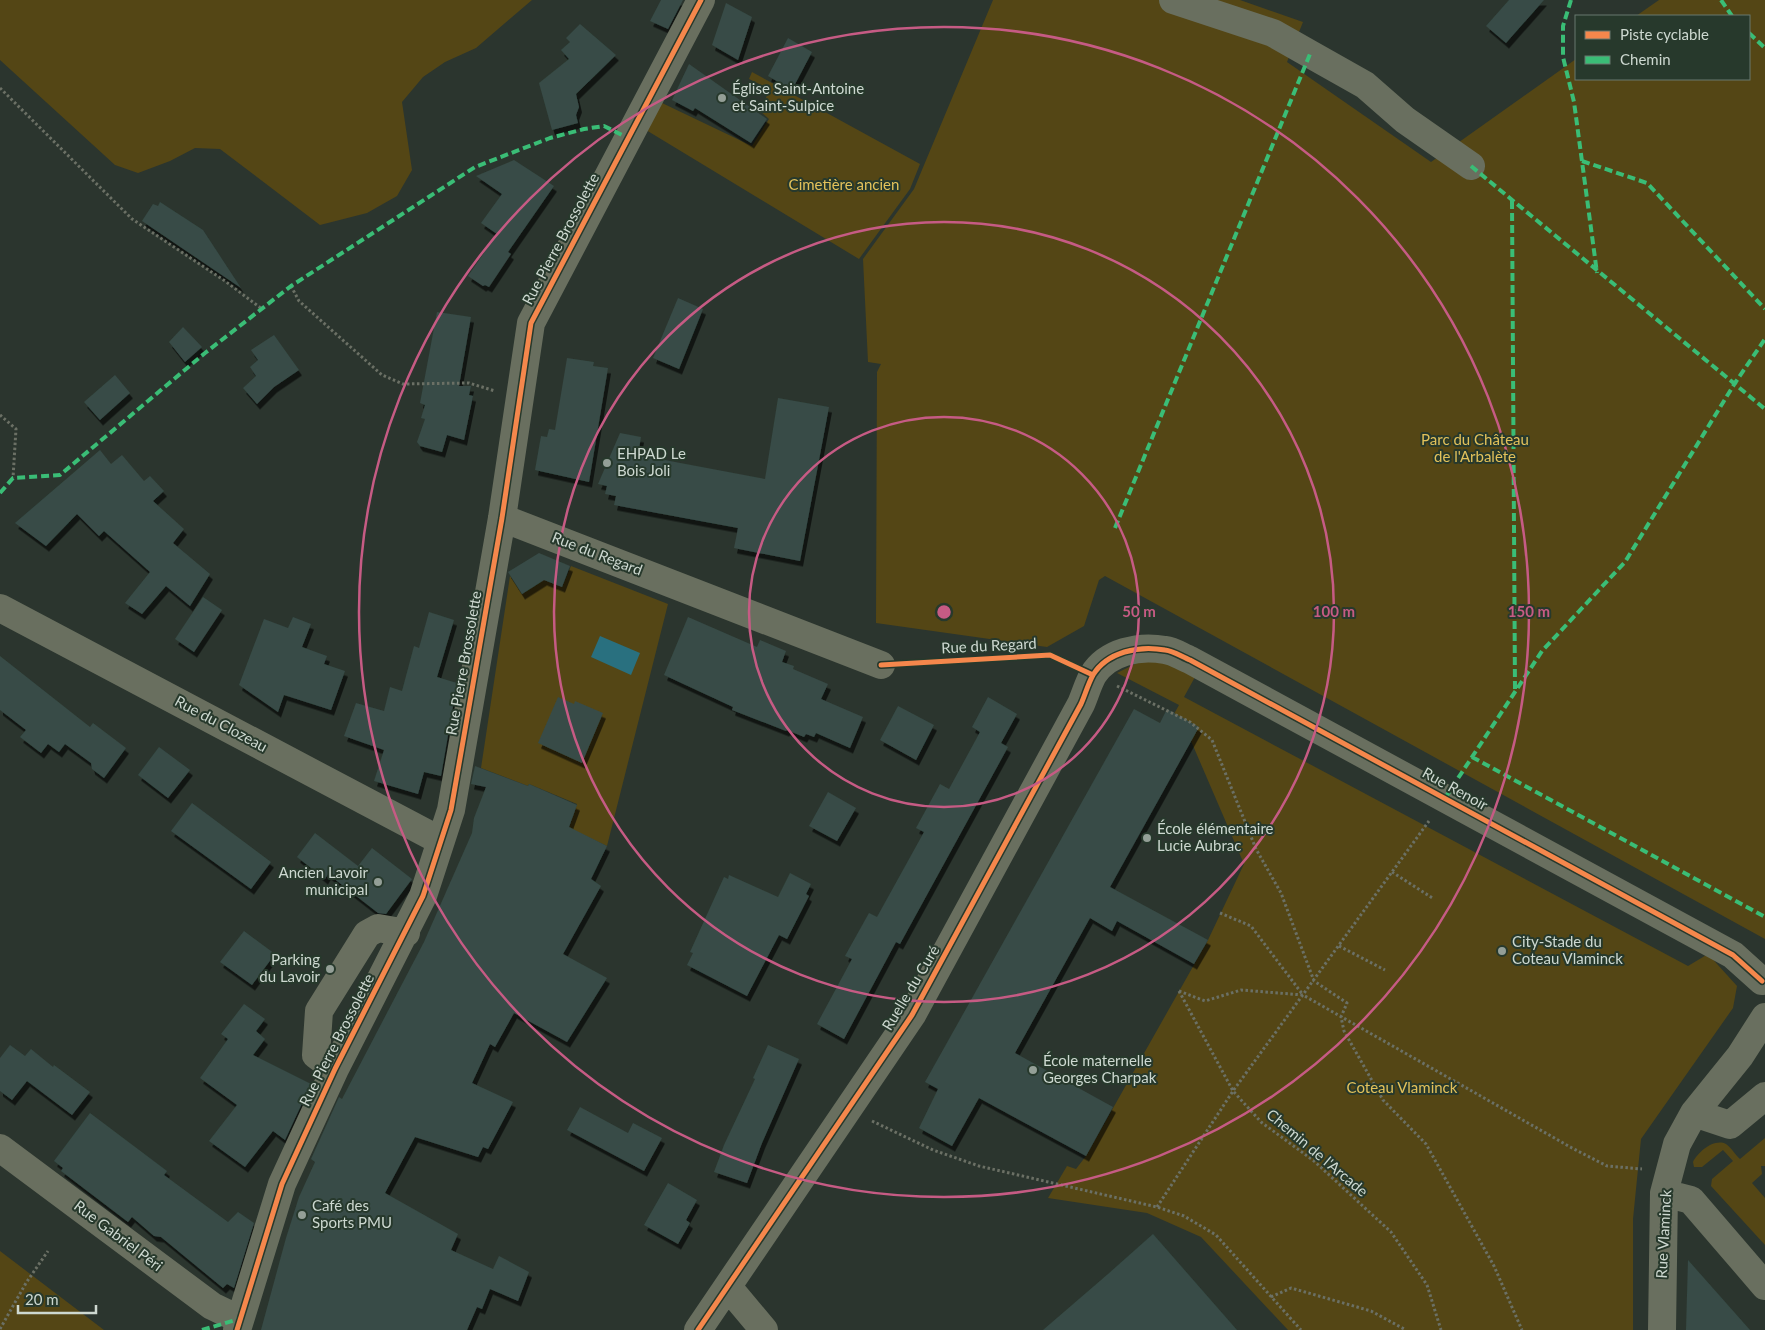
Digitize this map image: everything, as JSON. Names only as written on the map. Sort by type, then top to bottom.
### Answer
[{"type":"street","name":"Rue Pierre Brossolette","points":[[238,1325],[282,1184],[335,1070],[406,933],[423,896],[451,810],[502,518],[531,323],[700,0]]},
{"type":"street","points":[[1172,0],[1273,33],[1295,45],[1365,84],[1405,120],[1471,166]]},
{"type":"street","name":"Rue du Regard","points":[[502,518],[881,665]]},
{"type":"street","name":"Rue du Clozeau","points":[[0,608],[441,842]]},
{"type":"street","name":"Rue Renoir","points":[[1125,652],[1144,649],[1166,650],[1190,660],[1733,956],[1763,980],[1757,986],[1754,1000],[1760,1013],[1765,1017]]},
{"type":"street","name":"Ruelle du Curé","points":[[698,1330],[912,1015],[1081,704],[1093,675],[1110,658],[1125,652]]},
{"type":"street","points":[[335,1070],[316,1055],[320,1010],[367,934],[378,928],[406,933]]},
{"type":"street","name":"Rue Vlaminck","points":[[1662,1330],[1667,1182],[1677,1144],[1694,1113],[1740,1056],[1765,1017]]},
{"type":"street","points":[[1694,1113],[1730,1125],[1765,1096]]},
{"type":"street","name":"Rue Gabriel Péri","points":[[0,1148],[238,1325]]},
{"type":"street","points":[[1667,1182],[1692,1200],[1765,1286]]},
{"type":"street","points":[[728,1287],[764,1330]]},
{"type":"path","points":[[0,88],[132,219],[225,281],[262,309]]},
{"type":"path","points":[[291,286],[298,301],[382,374],[403,384],[469,383],[519,398]]},
{"type":"path","points":[[0,415],[16,429],[13,478]]},
{"type":"path","points":[[1157,1207],[1233,1091],[1445,798]]},
{"type":"path","points":[[1392,872],[1434,899]]},
{"type":"path","points":[[1220,912],[1252,926],[1304,995],[1607,1166],[1667,1182]]},
{"type":"path","points":[[1339,946],[1385,970]]},
{"type":"path","points":[[1314,981],[1347,1003],[1341,1017],[1344,1031],[1383,1100],[1426,1144],[1494,1266],[1522,1330]]},
{"type":"path","points":[[849,1107],[862,1116],[933,1150],[980,1166],[1157,1207],[1184,1216],[1216,1235],[1301,1330]]},
{"type":"path","points":[[0,1329],[26,1283],[48,1251]]},
{"type":"path","points":[[1271,1297],[1291,1288],[1371,1311],[1406,1330]]},
{"type":"green space","points":[[0,0],[532,0],[476,48],[445,62],[423,77],[402,102],[412,170],[397,196],[367,213],[320,225],[220,149],[195,148],[170,161],[138,173],[115,165],[0,60]]},
{"type":"green space","name":"Parc du Château de l'Arbalète","points":[[993,0],[1240,0],[1303,22],[1287,62],[1431,162],[1575,60],[1575,80],[1750,80],[1750,15],[1637,15],[1659,0],[1765,0],[1765,939],[1105,576],[1099,580],[1084,626],[1047,647],[876,623],[877,372],[881,364],[868,362],[863,259],[914,189]]},
{"type":"green space","name":"Cimetière ancien","points":[[752,72],[920,164],[910,189],[859,259],[646,130],[662,103],[752,146],[769,119],[760,111],[770,89],[749,79]]},
{"type":"green space","points":[[571,566],[668,604],[607,846],[569,828],[577,804],[529,784],[528,786],[481,768],[510,576],[522,594],[544,580],[562,587]]},
{"type":"green space","name":"Coteau Vlaminck","points":[[1139,662],[1165,662],[1195,677],[1184,697],[1688,966],[1708,954],[1737,986],[1733,1008],[1641,1139],[1633,1219],[1633,1330],[1288,1330],[1201,1237],[1147,1213],[1048,1198],[1067,1166],[1076,1169],[1086,1156],[1208,940],[1244,864],[1191,741],[1182,735],[1174,714],[1179,705],[1117,673]]},
{"type":"green space","points":[[1765,1138],[1765,1166],[1761,1166],[1762,1174],[1752,1183],[1765,1198],[1765,1245],[1711,1186],[1712,1179],[1733,1161],[1723,1150],[1702,1167],[1694,1167],[1693,1162],[1702,1150],[1716,1143],[1726,1144],[1740,1159]]},
{"type":"green space","points":[[0,1251],[104,1330],[0,1330]]},
{"type":"water","points":[[600,636],[640,653],[631,675],[591,657]]},
{"type":"building","points":[[661,0],[683,0],[668,29],[650,21]]},
{"type":"building","points":[[1509,0],[1544,0],[1506,43],[1486,26]]},
{"type":"building","points":[[726,3],[752,17],[738,60],[712,45]]},
{"type":"building","points":[[580,24],[616,55],[576,94],[579,107],[576,115],[578,123],[552,130],[539,83],[569,59],[561,50],[570,42],[566,38]]},
{"type":"building","points":[[788,38],[812,52],[792,90],[768,76]]},
{"type":"building","points":[[689,64],[767,119],[751,143],[695,108],[693,111],[672,100]]},
{"type":"building","points":[[514,160],[554,186],[508,252],[511,254],[489,287],[483,286],[468,276],[497,234],[481,223],[502,194],[476,176]]},
{"type":"building","points":[[160,202],[203,230],[241,288],[142,221],[153,204],[158,206]]},
{"type":"building","points":[[678,298],[703,309],[679,369],[653,358]]},
{"type":"building","points":[[437,312],[471,317],[459,386],[471,386],[469,395],[473,396],[464,440],[447,435],[442,452],[420,446],[417,442],[425,419],[421,418],[425,405],[420,403]]},
{"type":"building","points":[[183,327],[202,347],[185,362],[169,342]]},
{"type":"building","points":[[274,335],[299,370],[274,387],[257,404],[243,388],[256,376],[250,367],[258,360],[251,350]]},
{"type":"building","points":[[567,358],[594,362],[593,366],[608,368],[589,482],[535,470],[541,436],[547,437],[549,429],[555,430]]},
{"type":"building","points":[[115,375],[130,393],[100,420],[84,402]]},
{"type":"building","name":"EHPAD Le Bois Joli","points":[[778,398],[829,407],[800,561],[734,548],[738,528],[614,505],[616,496],[605,494],[607,486],[598,484],[620,433],[641,437],[638,455],[765,479]]},
{"type":"building","points":[[100,450],[111,464],[122,455],[144,481],[150,476],[164,491],[153,501],[184,529],[173,543],[210,574],[190,606],[166,586],[142,614],[125,603],[150,572],[104,531],[99,536],[77,514],[46,546],[15,523]]},
{"type":"building","points":[[539,553],[570,566],[562,587],[544,580],[522,594],[508,572]]},
{"type":"building","points":[[203,597],[222,610],[194,652],[175,639]]},
{"type":"building","points":[[429,612],[454,620],[437,677],[457,683],[441,776],[424,772],[418,794],[374,781],[384,750],[344,736],[356,703],[384,711],[390,687],[402,691],[414,646],[419,648]]},
{"type":"building","points":[[293,617],[311,624],[302,647],[327,656],[324,664],[345,671],[331,710],[284,695],[278,712],[239,685],[264,619],[288,628]]},
{"type":"building","points":[[688,617],[757,647],[760,640],[786,651],[782,662],[794,666],[793,669],[828,684],[821,699],[863,717],[850,748],[816,733],[814,737],[806,734],[804,737],[732,710],[733,707],[664,675]]},
{"type":"building","points":[[0,656],[90,727],[93,723],[126,748],[104,778],[92,769],[91,763],[65,744],[59,752],[48,744],[41,753],[20,737],[26,730],[0,710]]},
{"type":"building","points":[[558,697],[574,704],[575,701],[603,713],[582,763],[538,743]]},
{"type":"building","points":[[988,697],[1017,714],[1001,743],[1008,747],[900,944],[896,942],[844,1039],[817,1024],[852,959],[845,956],[869,913],[877,917],[924,832],[916,828],[940,784],[949,789],[980,732],[972,727]]},
{"type":"building","points":[[898,706],[934,725],[916,760],[880,740]]},
{"type":"building","points":[[1134,709],[1160,723],[1167,709],[1199,727],[1110,887],[1208,940],[1194,964],[1117,921],[1112,931],[1090,918],[1015,1053],[1113,1107],[1086,1156],[979,1098],[952,1146],[919,1128],[938,1089],[925,1082]]},
{"type":"building","points":[[159,747],[190,770],[168,798],[138,775]]},
{"type":"building","points":[[475,766],[528,786],[529,784],[577,805],[569,827],[607,846],[591,879],[601,886],[563,954],[607,978],[567,1042],[514,1013],[495,1047],[490,1044],[472,1083],[513,1102],[488,1149],[483,1147],[478,1157],[415,1137],[385,1193],[458,1234],[451,1250],[493,1269],[499,1256],[529,1272],[518,1301],[490,1289],[482,1309],[477,1307],[467,1330],[261,1330],[299,1197],[315,1162],[311,1159],[339,1097],[342,1099],[424,942],[472,833],[474,818],[486,787],[471,784]]},
{"type":"building","points":[[828,792],[856,808],[837,841],[809,826]]},
{"type":"building","points":[[192,803],[271,862],[251,889],[171,831]]},
{"type":"building","name":"Ancien Lavoir municipal","points":[[315,833],[358,866],[372,848],[412,879],[386,914],[378,913],[328,874],[325,879],[297,857]]},
{"type":"building","points":[[790,873],[811,884],[806,894],[809,896],[787,939],[779,935],[747,996],[687,965],[693,953],[690,952],[724,877],[728,879],[729,875],[778,897]]},
{"type":"building","points":[[244,931],[275,954],[252,985],[220,962]]},
{"type":"building","points":[[244,1004],[265,1019],[256,1031],[265,1039],[253,1055],[311,1084],[285,1140],[273,1131],[245,1167],[209,1141],[237,1105],[200,1078],[228,1039],[221,1034]]},
{"type":"building","points":[[10,1045],[25,1056],[31,1049],[53,1067],[54,1065],[90,1092],[72,1115],[27,1081],[12,1100],[0,1091],[0,1058]]},
{"type":"building","points":[[768,1045],[799,1059],[762,1143],[747,1183],[714,1172]]},
{"type":"building","points":[[580,1107],[628,1133],[633,1123],[662,1138],[644,1171],[567,1130]]},
{"type":"building","points":[[90,1113],[167,1171],[164,1175],[228,1222],[238,1212],[254,1223],[234,1288],[227,1284],[223,1288],[161,1237],[154,1236],[132,1217],[128,1222],[61,1171],[63,1168],[54,1161]]},
{"type":"building","points":[[668,1183],[697,1200],[686,1220],[690,1223],[678,1244],[644,1225]]},
{"type":"building","points":[[1153,1234],[1237,1330],[1043,1330],[1108,1274]]},
{"type":"building","points":[[1688,1260],[1750,1330],[1686,1330]]},
{"type":"marked path","points":[[1571,0],[1563,26],[1563,57],[1574,102],[1597,273]]},
{"type":"marked path","points":[[1721,0],[1731,15]]},
{"type":"marked path","points":[[1750,34],[1765,48]]},
{"type":"marked path","points":[[1115,528],[1310,54]]},
{"type":"marked path","points":[[0,493],[13,478],[60,475],[205,353],[291,286],[475,167],[550,138],[584,129],[604,126],[628,138]]},
{"type":"marked path","points":[[1582,161],[1647,183],[1765,309]]},
{"type":"marked path","points":[[1471,166],[1765,409]]},
{"type":"marked path","points":[[1512,201],[1515,691]]},
{"type":"marked path","points":[[1445,798],[1542,651],[1625,562],[1735,383],[1765,339]]},
{"type":"marked path","points":[[1472,757],[1765,917]]},
{"type":"marked path","points":[[202,1330],[239,1319]]},
{"type":"cycle path","points":[[237,1330],[282,1184],[335,1069],[423,896],[451,810],[502,518],[531,323],[701,0]]},
{"type":"cycle path","points":[[698,1330],[912,1015],[1081,704],[1093,675],[1106,661],[1125,652],[1145,649],[1165,650],[1190,660],[1733,955],[1762,981]]},
{"type":"cycle path","points":[[881,665],[1050,655],[1093,675]]},
{"type":"place","name":"Église Saint-Antoine et Saint-Sulpice","points":[[722,98]]},
{"type":"place","name":"EHPAD Le Bois Joli","points":[[607,463]]},
{"type":"place","name":"École élémentaire Lucie Aubrac","points":[[1147,838]]},
{"type":"place","name":"Ancien Lavoir municipal","points":[[378,882]]},
{"type":"place","name":"City-Stade du Coteau Vlaminck","points":[[1502,951]]},
{"type":"place","name":"Parking du Lavoir","points":[[330,969]]},
{"type":"place","name":"École maternelle Georges Charpak","points":[[1033,1070]]},
{"type":"place","name":"Café des Sports PMU","points":[[302,1215]]}]
